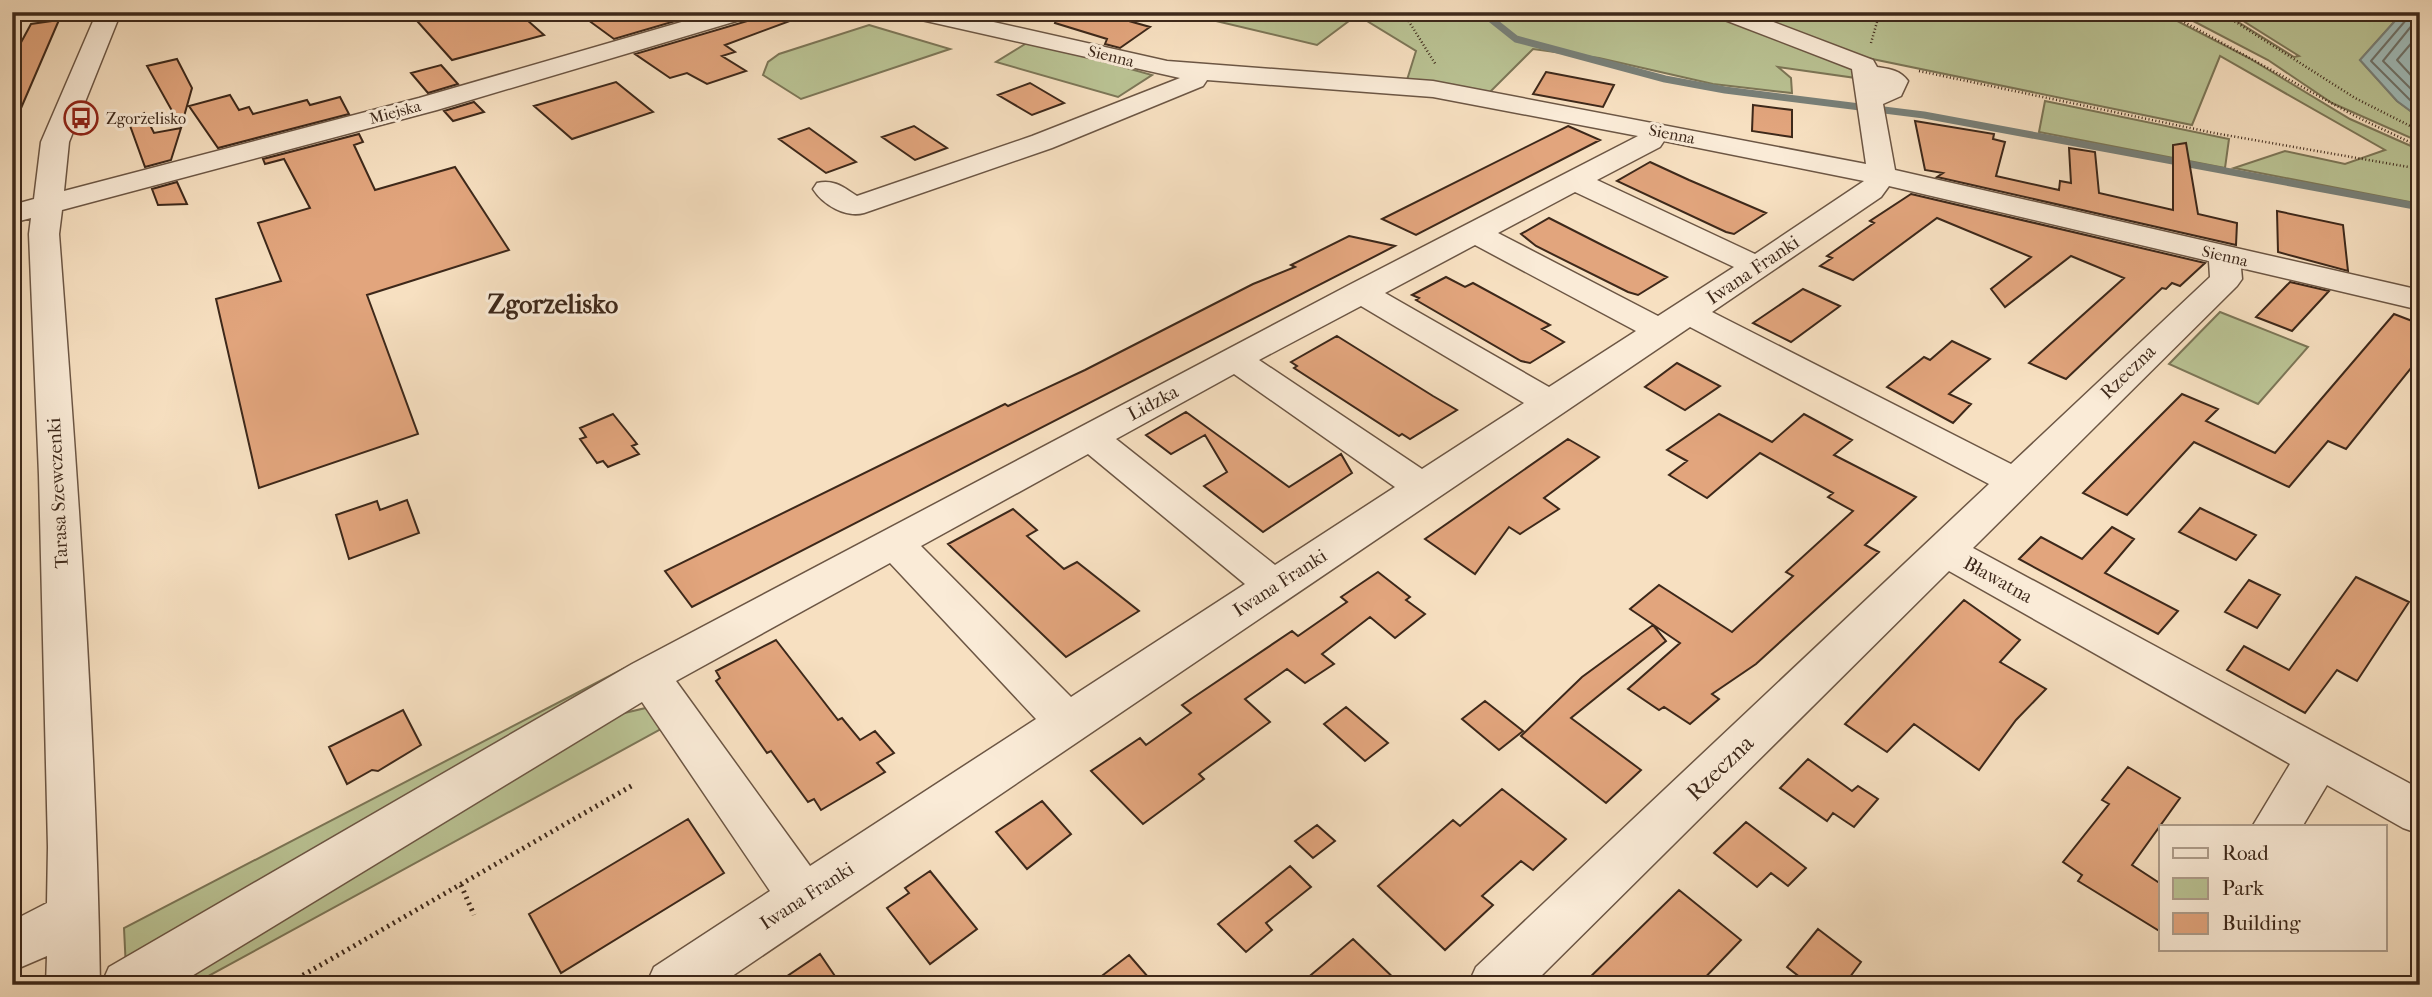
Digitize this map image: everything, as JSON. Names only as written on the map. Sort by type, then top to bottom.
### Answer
[{"type":"street","name":"Tarasa Szewczenki","points":[[73,985],[74,916],[58,475],[44,234],[29,210],[109,12]]},
{"type":"street","name":"Miejska","points":[[29,210],[428,104],[742,12]]},
{"type":"street","name":"Sienna","points":[[917,12],[1141,64],[1453,92],[1881,176],[2420,300]]},
{"type":"street","points":[[1725,12],[1895,81],[1892,91],[1870,105],[1881,176]]},
{"type":"street","points":[[827,189],[854,207],[1067,132],[1194,81],[1197,71]]},
{"type":"street","name":"Lidzka","points":[[128,985],[648,676],[1234,359],[1650,141],[1654,131]]},
{"type":"street","name":"Iwana Franki","points":[[673,985],[1758,267],[1871,191],[1881,176]]},
{"type":"street","points":[[1573,180],[1758,267]]},
{"type":"street","points":[[1474,232],[2014,481]]},
{"type":"street","name":"Rzeczna","points":[[2014,481],[2226,279],[2224,256]]},
{"type":"street","points":[[1360,292],[1552,404]]},
{"type":"street","points":[[1234,359],[1424,489]]},
{"type":"street","points":[[1090,437],[1274,586]]},
{"type":"street","name":"Bławatna","points":[[2014,481],[1946,551],[2420,813]]},
{"type":"street","points":[[894,543],[1069,724]]},
{"type":"street","name":"Rzeczna","points":[[1495,985],[1946,551]]},
{"type":"street","points":[[648,676],[804,898]]},
{"type":"street","points":[[2277,825],[2319,758]]},
{"type":"street","points":[[12,947],[74,916]]},
{"type":"path","points":[[1404,12],[1428,56],[1450,82],[1453,92]]},
{"type":"path","points":[[1885,12],[1877,22],[1865,69],[1888,65],[2306,150],[2420,169]]},
{"type":"path","points":[[2166,12],[2251,55],[2352,117],[2420,147]]},
{"type":"path","points":[[2220,12],[2366,104],[2420,131]]},
{"type":"path","points":[[286,985],[633,785]]},
{"type":"path","points":[[461,885],[474,915]]},
{"type":"green space","points":[[1228,12],[1712,12],[1857,66],[1856,78],[1778,67],[1791,78],[1792,93],[1713,84],[1599,58],[1533,49],[1487,95],[1407,80],[1416,51],[1357,15],[1317,45],[1216,21]]},
{"type":"green space","points":[[1737,12],[2160,12],[2249,58],[2350,119],[2420,150],[2420,204],[2234,168],[2285,151],[2345,164],[2385,150],[2220,56],[2192,125],[1848,54]]},
{"type":"green space","points":[[2176,12],[2222,12],[2294,57],[2299,56],[2229,12],[2403,12],[2360,60],[2397,101],[2420,118],[2420,142],[2332,103],[2268,60]]},
{"type":"green space","points":[[869,25],[950,49],[801,99],[763,75],[768,62],[779,54]]},
{"type":"green space","points":[[1030,41],[1152,75],[1118,97],[996,62]]},
{"type":"green space","points":[[2045,101],[2229,139],[2225,168],[2039,132]]},
{"type":"green space","points":[[2220,312],[2308,347],[2258,404],[2169,364]]},
{"type":"green space","points":[[625,668],[126,969],[124,928]]},
{"type":"green space","points":[[650,707],[663,728],[192,985],[172,985],[616,715]]},
{"type":"water","points":[[2403,12],[2420,12],[2420,118],[2397,101],[2360,60]]},
{"type":"building","points":[[409,12],[518,12],[544,35],[452,60]]},
{"type":"building","points":[[616,12],[706,12],[614,39],[588,20]]},
{"type":"building","points":[[755,12],[806,12],[806,15],[725,45],[735,52],[722,56],[746,71],[707,84],[687,73],[670,78],[635,54],[751,20]]},
{"type":"building","points":[[1059,12],[1097,12],[1150,27],[1120,48],[1105,44],[1107,39],[1055,23]]},
{"type":"building","points":[[59,20],[12,129],[12,59],[31,24]]},
{"type":"building","points":[[177,59],[192,88],[181,127],[147,66]]},
{"type":"building","points":[[441,65],[458,84],[428,93],[411,73]]},
{"type":"building","points":[[1546,72],[1614,85],[1603,107],[1533,94]]},
{"type":"building","points":[[616,82],[653,112],[572,139],[534,106]]},
{"type":"building","points":[[1030,83],[1064,103],[1032,115],[998,95]]},
{"type":"building","points":[[230,95],[239,110],[249,107],[253,114],[307,100],[310,105],[340,97],[349,114],[218,148],[189,106]]},
{"type":"building","points":[[474,102],[484,112],[453,121],[444,111]]},
{"type":"building","points":[[1753,105],[1792,110],[1792,137],[1752,131]]},
{"type":"building","points":[[144,113],[154,133],[181,128],[171,160],[145,167],[128,120]]},
{"type":"building","points":[[1915,121],[1994,134],[1993,139],[2005,142],[1996,176],[2059,190],[2060,181],[2071,183],[2069,148],[2095,152],[2099,193],[2173,210],[2173,145],[2186,143],[2198,214],[2237,223],[2236,245],[1937,177],[1943,173],[1925,170]]},
{"type":"building","points":[[914,126],[947,148],[915,160],[882,137]]},
{"type":"building","points":[[1568,126],[1600,140],[1416,235],[1382,219]]},
{"type":"building","points":[[809,128],[856,162],[826,173],[779,139]]},
{"type":"building","points":[[359,134],[363,142],[354,145],[375,190],[455,167],[509,250],[367,295],[418,434],[259,488],[216,299],[281,281],[258,223],[310,208],[284,159],[265,164],[263,159]]},
{"type":"building","points":[[1650,162],[1766,213],[1734,234],[1617,181]]},
{"type":"building","points":[[177,182],[187,204],[158,205],[152,189]]},
{"type":"building","points":[[1911,194],[2205,263],[2180,286],[2172,283],[2166,289],[2162,288],[2066,379],[2029,363],[2124,278],[2071,256],[2005,307],[1991,289],[2031,257],[1937,218],[1853,280],[1820,266],[1832,258],[1827,256],[1874,223],[1870,221]]},
{"type":"building","points":[[2277,211],[2343,225],[2348,271],[2278,252]]},
{"type":"building","points":[[1549,218],[1667,277],[1638,295],[1536,246],[1521,234]]},
{"type":"building","points":[[1349,236],[1395,246],[692,607],[665,571],[1005,404],[1008,406],[1085,370],[1253,284],[1295,267],[1291,265]]},
{"type":"building","points":[[1446,277],[1465,287],[1473,283],[1550,325],[1542,329],[1564,342],[1530,363],[1521,361],[1416,300],[1419,298],[1412,295]]},
{"type":"building","points":[[2290,282],[2329,291],[2292,331],[2256,317]]},
{"type":"building","points":[[1803,289],[1840,306],[1791,342],[1753,323]]},
{"type":"building","points":[[2394,314],[2420,324],[2420,357],[2346,449],[2328,441],[2289,487],[2194,442],[2127,515],[2083,493],[2182,394],[2218,409],[2206,421],[2275,453]]},
{"type":"building","points":[[1337,336],[1457,410],[1410,439],[1402,434],[1399,436],[1294,368],[1297,366],[1291,362]]},
{"type":"building","points":[[1952,341],[1990,359],[1949,394],[1971,404],[1953,423],[1887,387],[1924,357],[1930,360]]},
{"type":"building","points":[[1677,363],[1720,386],[1685,410],[1645,387]]},
{"type":"building","points":[[1186,412],[1289,487],[1341,454],[1352,473],[1263,532],[1204,486],[1227,472],[1205,435],[1171,454],[1146,435]]},
{"type":"building","points":[[613,414],[637,444],[632,446],[639,454],[608,467],[603,461],[597,463],[580,439],[586,437],[580,428]]},
{"type":"building","points":[[1719,414],[1772,442],[1804,414],[1852,440],[1834,455],[1916,497],[1865,545],[1879,552],[1756,664],[1712,694],[1719,699],[1690,724],[1664,707],[1659,710],[1628,689],[1680,643],[1630,609],[1659,585],[1732,632],[1793,576],[1786,572],[1853,511],[1828,497],[1833,493],[1760,453],[1707,498],[1669,475],[1687,461],[1667,450]]},
{"type":"building","points":[[1568,439],[1599,457],[1544,498],[1559,509],[1520,534],[1509,527],[1475,574],[1425,539]]},
{"type":"building","points":[[407,500],[419,533],[349,559],[336,515],[377,501],[380,510]]},
{"type":"building","points":[[2200,508],[2256,535],[2236,560],[2179,532]]},
{"type":"building","points":[[1013,509],[1037,530],[1027,536],[1064,569],[1077,562],[1139,611],[1066,657],[948,544]]},
{"type":"building","points":[[2112,527],[2134,539],[2105,573],[2178,611],[2158,634],[2019,559],[2041,537],[2082,559]]},
{"type":"building","points":[[1378,572],[1410,597],[1406,600],[1425,614],[1395,638],[1370,617],[1322,654],[1334,664],[1305,683],[1287,669],[1245,699],[1270,722],[1199,774],[1204,779],[1143,824],[1091,771],[1140,738],[1146,745],[1191,713],[1182,705],[1292,631],[1298,636],[1347,602],[1341,597]]},
{"type":"building","points":[[2356,577],[2409,602],[2357,681],[2337,670],[2305,713],[2227,670],[2244,646],[2289,670]]},
{"type":"building","points":[[2249,580],[2280,595],[2257,628],[2225,612]]},
{"type":"building","points":[[1964,600],[2020,640],[2000,662],[2046,689],[2016,720],[1979,770],[1914,724],[1887,752],[1845,724]]},
{"type":"building","points":[[1653,625],[1666,641],[1571,718],[1641,770],[1606,803],[1521,736],[1582,677]]},
{"type":"building","points":[[776,640],[838,720],[842,718],[860,740],[875,731],[894,753],[877,763],[885,772],[821,810],[814,799],[808,802],[771,751],[767,753],[716,681],[720,678],[716,671]]},
{"type":"building","points":[[1485,701],[1523,731],[1499,750],[1462,719]]},
{"type":"building","points":[[1346,707],[1388,743],[1365,761],[1324,724]]},
{"type":"building","points":[[403,710],[421,745],[378,771],[372,770],[347,784],[329,747]]},
{"type":"building","points":[[1808,759],[1852,791],[1858,786],[1878,799],[1854,827],[1833,813],[1827,821],[1780,788]]},
{"type":"building","points":[[2128,767],[2180,798],[2132,865],[2159,883],[2159,931],[2078,881],[2082,875],[2063,862],[2109,804],[2102,800]]},
{"type":"building","points":[[1502,789],[1566,839],[1533,870],[1521,861],[1482,896],[1493,905],[1445,950],[1378,886],[1453,820],[1460,826]]},
{"type":"building","points":[[1042,801],[1071,834],[1027,869],[996,832]]},
{"type":"building","points":[[688,819],[724,873],[561,973],[529,914]]},
{"type":"building","points":[[1746,822],[1806,868],[1788,886],[1771,873],[1757,887],[1714,853]]},
{"type":"building","points":[[1317,825],[1335,841],[1313,858],[1295,841]]},
{"type":"building","points":[[1290,866],[1311,887],[1266,923],[1272,930],[1246,952],[1218,924]]},
{"type":"building","points":[[930,871],[977,929],[930,964],[887,908],[909,893],[905,888]]},
{"type":"building","points":[[1679,890],[1741,940],[1698,985],[1582,985]]},
{"type":"building","points":[[1818,929],[1861,962],[1844,985],[1810,985],[1787,967]]},
{"type":"building","points":[[1353,939],[1401,985],[1299,985],[1324,964]]},
{"type":"building","points":[[820,954],[841,985],[774,985]]},
{"type":"building","points":[[1129,955],[1155,985],[1090,985]]},
{"type":"waterway","points":[[1482,12],[1516,39],[1665,79],[1725,90],[1924,115],[2420,207]]},
{"type":"place","name":"Zgorzelisko","points":[[81,118]]},
{"type":"district","name":"Zgorzelisko","points":[[553,304]]}]
